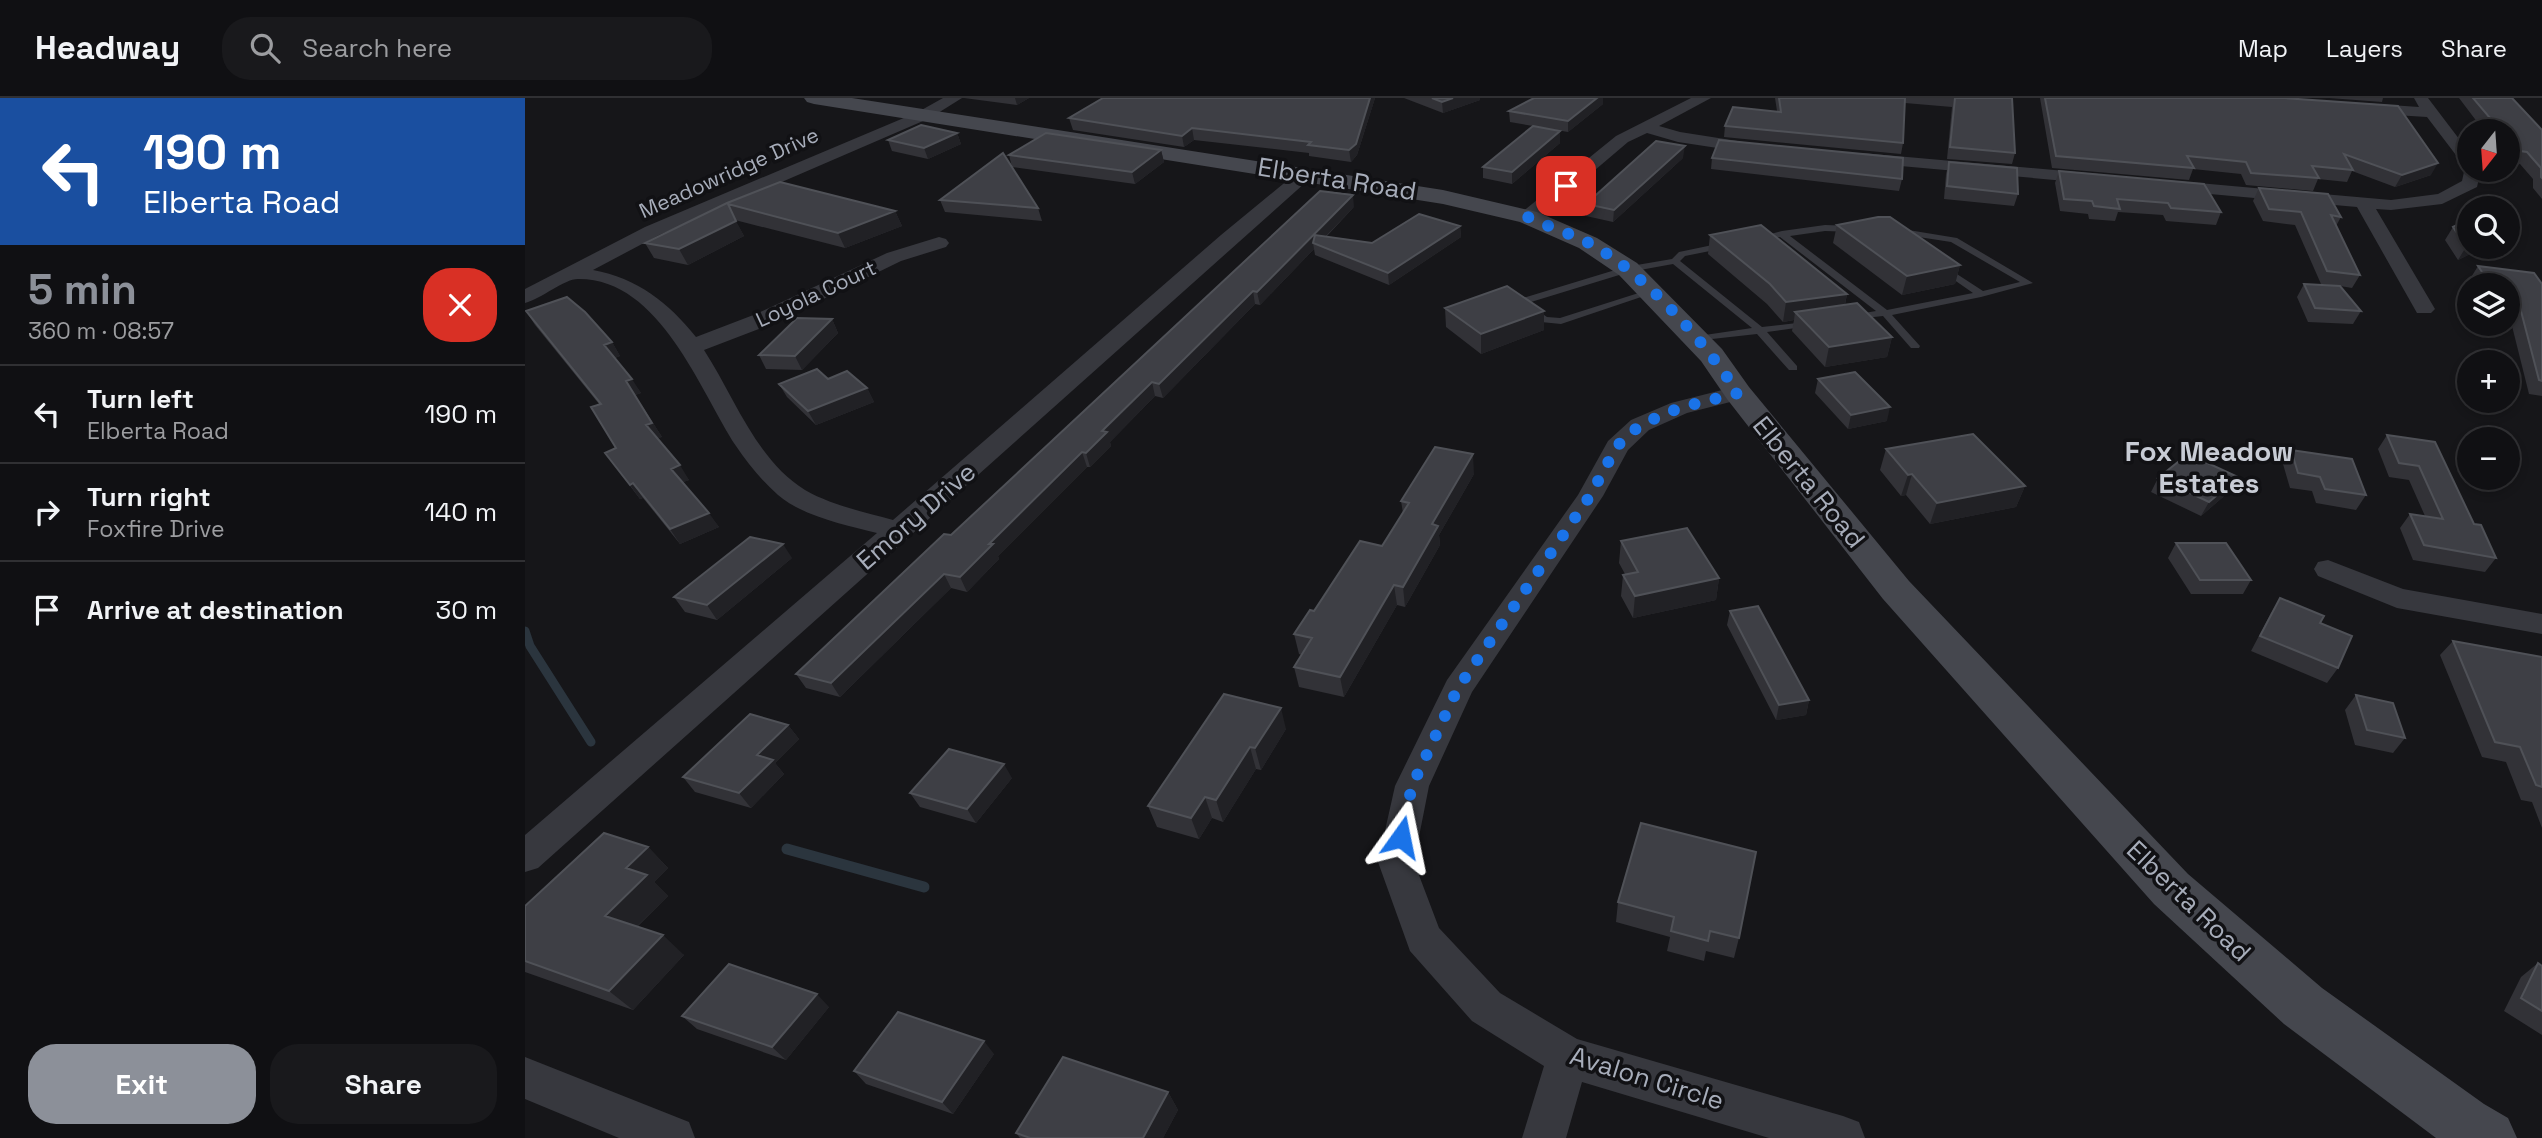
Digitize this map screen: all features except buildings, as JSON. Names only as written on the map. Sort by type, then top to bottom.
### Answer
[{"type":"street","name":"Elberta Road","points":[[814,98],[1443,197],[1528,217],[1588,243],[1639,281],[1712,355],[1738,393],[1896,590],[2171,889],[2303,1006],[2469,1133]]},
{"type":"street","name":"Meadowridge Drive","points":[[525,297],[652,231],[924,115],[954,98]]},
{"type":"street","points":[[1528,217],[1622,139],[1703,98]]},
{"type":"street","points":[[2420,98],[2457,147]]},
{"type":"street","points":[[2351,107],[2432,113]]},
{"type":"street","points":[[1644,127],[1703,142],[1772,151]]},
{"type":"street","points":[[1845,157],[2118,181]]},
{"type":"street","name":"Emory Drive","points":[[525,857],[1228,239],[1306,174]]},
{"type":"street","points":[[2145,183],[2391,205],[2442,199],[2471,182]]},
{"type":"street","points":[[2364,202],[2424,309]]},
{"type":"street","name":"Loyola Court","points":[[693,346],[764,319],[894,257],[939,243]]},
{"type":"street","points":[[573,272],[621,283],[654,305],[693,346],[727,412],[759,464],[791,493],[846,516],[899,530]]},
{"type":"street","name":"Avalon Circle","points":[[1738,393],[1679,408],[1640,425],[1617,446],[1590,496],[1458,688],[1412,786],[1396,862],[1424,939],[1486,1007],[1568,1056],[1843,1138]]},
{"type":"street","points":[[2328,569],[2397,598],[2542,624]]},
{"type":"street","points":[[1544,1138],[1568,1056]]},
{"type":"street","points":[[525,1078],[673,1138]]},
{"type":"lane","points":[[1746,241],[1825,228],[1863,229]]},
{"type":"lane","points":[[1838,319],[1885,313],[2028,283],[1954,240],[1889,230],[1909,244]]},
{"type":"lane","points":[[1782,234],[1885,313],[1915,346]]},
{"type":"lane","points":[[1639,281],[1526,300],[1526,307],[1545,320],[1561,321],[1639,281],[1675,261],[1682,254],[1734,243]]},
{"type":"lane","points":[[1930,259],[1981,294]]},
{"type":"lane","points":[[1675,261],[1759,329],[1793,368]]},
{"type":"lane","points":[[1697,339],[1825,321]]},
{"type":"waterway","points":[[525,631],[530,646],[591,742]]},
{"type":"waterway","points":[[787,849],[924,887]]},
{"type":"district","name":"Fox Meadow Estates","points":[[2209,467]]},
{"type":"route","points":[[1401,837],[1412,786],[1458,688],[1590,496],[1617,446],[1640,425],[1679,408],[1738,393],[1712,355],[1628,269],[1588,243],[1528,217],[1566,186]]}]
